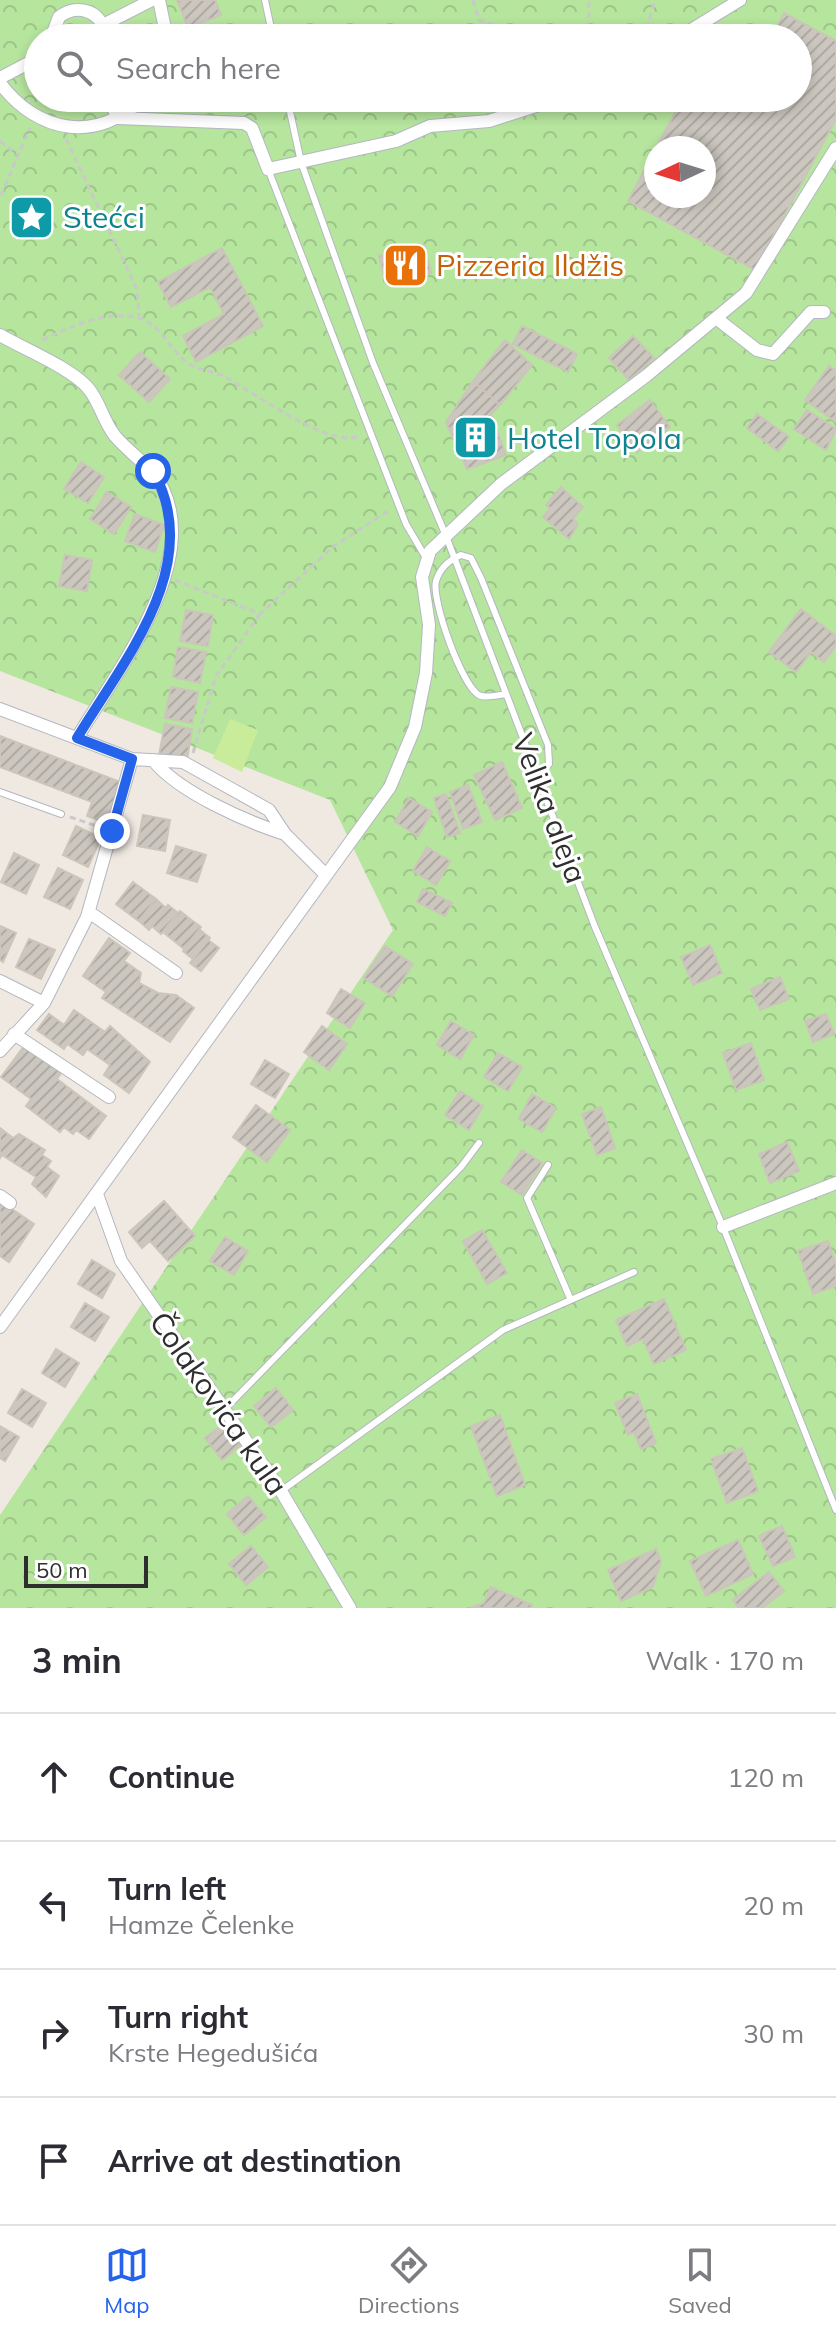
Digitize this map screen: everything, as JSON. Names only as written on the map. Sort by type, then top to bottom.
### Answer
[{"type":"street","points":[[117,24],[152,0]]},
{"type":"street","points":[[159,0],[164,24]]},
{"type":"street","points":[[701,24],[740,0]]},
{"type":"street","points":[[53,24],[63,6],[91,12],[99,24]]},
{"type":"street","points":[[24,66],[0,80],[14,102],[24,109]]},
{"type":"street","points":[[28,112],[65,127],[93,127],[126,112]]},
{"type":"street","points":[[115,112],[118,118]]},
{"type":"street","points":[[118,118],[244,123],[252,128],[268,169],[396,141],[430,126],[489,121],[517,112]]},
{"type":"street","points":[[0,1327],[390,787],[415,727],[426,673],[429,625],[422,577],[426,558],[501,484],[646,376],[746,293],[836,148]]},
{"type":"street","points":[[716,318],[757,350],[773,354],[811,312],[824,312]]},
{"type":"street","points":[[0,335],[83,382],[114,435],[153,471],[165,492],[172,519],[172,546],[167,572],[146,622],[77,738]]},
{"type":"street","points":[[0,709],[132,759],[190,766],[269,810],[285,834],[326,875]]},
{"type":"street","points":[[0,1051],[44,1003],[89,912],[132,759]]},
{"type":"street","points":[[153,760],[163,772],[241,817],[285,834]]},
{"type":"street","points":[[89,912],[176,973]]},
{"type":"street","points":[[0,981],[44,1003]]},
{"type":"street","points":[[14,1034],[109,1097]]},
{"type":"street","points":[[723,1227],[836,1183]]},
{"type":"street","name":"Čolakovića kula","points":[[97,1194],[121,1261],[281,1491],[350,1608]]},
{"type":"lane","points":[[265,0],[270,24]]},
{"type":"lane","name":"Velika aleja","points":[[290,112],[301,162],[373,363],[446,536],[595,927],[723,1227],[836,1510]]},
{"type":"lane","points":[[268,169],[398,505],[426,558]]},
{"type":"lane","points":[[506,694],[482,697],[468,688],[456,658],[434,585],[442,567],[461,555],[471,558],[481,578],[548,745],[549,764],[537,775]]},
{"type":"lane","points":[[0,792],[61,814]]},
{"type":"lane","points":[[225,1409],[461,1167],[479,1143]]},
{"type":"lane","points":[[548,1165],[527,1198],[570,1298]]},
{"type":"lane","points":[[281,1491],[503,1330],[634,1272]]},
{"type":"path","points":[[473,0],[479,20],[491,24]]},
{"type":"path","points":[[588,24],[589,0]]},
{"type":"path","points":[[648,24],[655,0]]},
{"type":"path","points":[[1,195],[35,117]]},
{"type":"path","points":[[65,127],[66,146],[137,289],[139,317]]},
{"type":"path","points":[[0,141],[17,155]]},
{"type":"path","points":[[24,348],[100,316],[139,317],[156,328],[185,361],[228,379],[326,433],[353,439],[370,432]]},
{"type":"path","points":[[190,766],[216,676],[260,614],[334,546],[398,505]]},
{"type":"path","points":[[167,572],[178,582],[260,614]]},
{"type":"path","points":[[61,814],[112,831]]},
{"type":"green space","points":[[0,0],[836,0],[836,1608],[0,1608],[0,1515],[393,930],[330,800],[0,671]]},
{"type":"green space","points":[[230,719],[258,730],[242,772],[213,758]]},
{"type":"building","points":[[177,0],[215,0],[221,15],[198,24],[186,24]]},
{"type":"building","points":[[784,13],[804,24],[778,24]]},
{"type":"building","points":[[812,28],[836,41],[836,119],[755,270],[628,201],[644,171],[644,208],[716,208],[716,136],[662,136],[675,112],[812,112]]},
{"type":"building","name":"Pizzeria Ildžis","points":[[424,245],[431,273],[386,284],[379,256]]},
{"type":"building","points":[[222,248],[263,326],[196,362],[183,336],[224,314],[210,287],[171,307],[158,282]]},
{"type":"building","points":[[522,326],[577,354],[568,372],[513,344]]},
{"type":"building","points":[[633,336],[654,358],[629,380],[609,358]]},
{"type":"building","points":[[505,340],[532,365],[500,405],[473,381]]},
{"type":"building","points":[[140,352],[170,379],[149,402],[119,375]]},
{"type":"building","points":[[829,366],[836,371],[836,422],[805,400]]},
{"type":"building","name":"Hotel Topola","points":[[473,381],[500,405],[491,414],[506,455],[467,469],[446,422]]},
{"type":"building","points":[[650,400],[670,427],[637,452],[617,425]]},
{"type":"building","points":[[807,410],[836,429],[826,450],[794,429]]},
{"type":"building","points":[[757,414],[789,437],[778,451],[747,428]]},
{"type":"building","points":[[81,462],[104,477],[88,503],[64,489]]},
{"type":"building","points":[[561,487],[583,507],[573,519],[578,524],[569,539],[543,517],[550,508],[546,505]]},
{"type":"building","points":[[107,492],[131,507],[114,534],[90,519]]},
{"type":"building","points":[[135,514],[164,525],[155,552],[125,541]]},
{"type":"building","points":[[65,555],[92,560],[87,591],[59,586]]},
{"type":"building","points":[[801,609],[836,636],[836,646],[824,662],[811,652],[796,672],[769,652]]},
{"type":"building","points":[[186,610],[213,615],[208,646],[180,641]]},
{"type":"building","points":[[178,647],[206,652],[200,683],[173,677]]},
{"type":"building","points":[[171,687],[198,692],[192,723],[165,718]]},
{"type":"building","points":[[165,724],[192,729],[187,760],[159,755]]},
{"type":"building","points":[[0,736],[123,783],[108,824],[87,816],[92,802],[0,767]]},
{"type":"building","points":[[502,762],[522,808],[495,820],[474,775]]},
{"type":"building","points":[[468,785],[482,822],[463,829],[450,792]]},
{"type":"building","points":[[446,794],[460,833],[447,837],[434,798]]},
{"type":"building","points":[[409,798],[432,812],[418,836],[395,822]]},
{"type":"building","points":[[143,815],[170,820],[165,851],[137,846]]},
{"type":"building","points":[[76,826],[101,838],[88,867],[63,855]]},
{"type":"building","points":[[176,846],[206,855],[197,882],[167,873]]},
{"type":"building","points":[[427,847],[450,861],[436,885],[413,871]]},
{"type":"building","points":[[14,853],[39,865],[26,894],[1,882]]},
{"type":"building","points":[[58,868],[83,880],[70,909],[44,897]]},
{"type":"building","points":[[133,882],[145,891],[128,913],[116,904]]},
{"type":"building","points":[[423,889],[452,903],[445,916],[417,902]]},
{"type":"building","points":[[145,891],[156,899],[139,921],[128,913]]},
{"type":"building","points":[[156,899],[166,908],[149,930],[139,921]]},
{"type":"building","points":[[168,905],[178,913],[161,934],[152,926]]},
{"type":"building","points":[[180,911],[190,919],[173,940],[163,932]]},
{"type":"building","points":[[190,919],[201,927],[184,949],[173,940]]},
{"type":"building","points":[[0,926],[16,933],[3,962],[0,960]]},
{"type":"building","points":[[200,930],[210,938],[193,959],[183,951]]},
{"type":"building","points":[[109,938],[130,953],[124,961],[141,973],[139,983],[158,993],[176,995],[194,1008],[170,1042],[102,998],[106,992],[83,976]]},
{"type":"building","points":[[29,939],[55,950],[41,979],[16,967]]},
{"type":"building","points":[[208,940],[219,948],[201,971],[190,963]]},
{"type":"building","points":[[710,945],[722,973],[693,985],[681,957]]},
{"type":"building","points":[[385,946],[413,964],[392,996],[364,978]]},
{"type":"building","points":[[780,977],[789,999],[760,1010],[751,989]]},
{"type":"building","points":[[341,989],[365,1003],[350,1028],[327,1013]]},
{"type":"building","points":[[74,1010],[105,1032],[110,1026],[150,1062],[129,1093],[104,1075],[110,1065],[87,1049],[83,1055],[67,1044],[64,1049],[37,1030],[49,1014],[64,1025]]},
{"type":"building","points":[[826,1014],[834,1034],[813,1042],[805,1021]]},
{"type":"building","points":[[451,1021],[474,1035],[460,1059],[437,1045]]},
{"type":"building","points":[[322,1026],[347,1044],[329,1070],[304,1052]]},
{"type":"building","points":[[751,1043],[764,1080],[736,1090],[723,1053]]},
{"type":"building","points":[[25,1045],[61,1073],[57,1079],[106,1116],[89,1139],[76,1130],[73,1134],[64,1127],[60,1132],[26,1106],[31,1099],[1,1077]]},
{"type":"building","points":[[498,1053],[522,1067],[508,1091],[484,1077]]},
{"type":"building","points":[[265,1060],[289,1074],[275,1098],[251,1084]]},
{"type":"building","points":[[460,1091],[483,1106],[469,1130],[445,1115]]},
{"type":"building","points":[[532,1094],[556,1108],[542,1132],[519,1119]]},
{"type":"building","points":[[256,1105],[290,1130],[267,1162],[233,1137]]},
{"type":"building","points":[[601,1107],[615,1148],[597,1155],[582,1114]]},
{"type":"building","points":[[0,1128],[13,1138],[19,1134],[45,1150],[42,1155],[51,1161],[47,1167],[59,1176],[46,1197],[32,1184],[36,1177],[2,1155],[0,1158]]},
{"type":"building","points":[[787,1142],[799,1171],[770,1183],[759,1154]]},
{"type":"building","points":[[522,1150],[542,1163],[522,1195],[501,1182]]},
{"type":"building","points":[[0,1201],[34,1224],[9,1262],[0,1256]]},
{"type":"building","points":[[164,1201],[195,1236],[168,1261],[150,1241],[142,1248],[129,1232]]},
{"type":"building","points":[[482,1230],[507,1273],[487,1284],[463,1241]]},
{"type":"building","points":[[225,1237],[248,1251],[234,1275],[210,1261]]},
{"type":"building","points":[[828,1241],[836,1265],[836,1286],[813,1294],[798,1251]]},
{"type":"building","points":[[92,1260],[115,1274],[102,1298],[78,1284]]},
{"type":"building","points":[[664,1299],[686,1350],[654,1364],[643,1339],[627,1346],[616,1320]]},
{"type":"building","points":[[85,1303],[109,1317],[95,1341],[71,1327]]},
{"type":"building","points":[[56,1349],[79,1363],[65,1387],[42,1373]]},
{"type":"building","points":[[276,1388],[293,1410],[271,1427],[254,1406]]},
{"type":"building","points":[[22,1389],[46,1403],[32,1427],[8,1413]]},
{"type":"building","points":[[637,1394],[656,1443],[641,1449],[634,1432],[628,1435],[615,1403]]},
{"type":"building","points":[[500,1415],[525,1485],[497,1496],[471,1426]]},
{"type":"building","points":[[227,1421],[244,1442],[222,1460],[205,1438]]},
{"type":"building","points":[[0,1426],[19,1437],[5,1461],[0,1458]]},
{"type":"building","points":[[742,1448],[758,1491],[727,1503],[711,1459]]},
{"type":"building","points":[[248,1496],[266,1517],[244,1535],[227,1514]]},
{"type":"building","points":[[782,1526],[795,1557],[773,1566],[759,1536]]},
{"type":"building","points":[[738,1540],[753,1574],[706,1596],[690,1561]]},
{"type":"building","points":[[251,1546],[268,1567],[246,1585],[229,1564]]},
{"type":"building","points":[[656,1549],[661,1561],[653,1587],[621,1601],[608,1570]]},
{"type":"building","points":[[769,1572],[784,1591],[762,1608],[739,1608],[733,1600]]},
{"type":"building","points":[[491,1587],[532,1605],[530,1608],[470,1608],[484,1603]]},
{"type":"place","name":"Stećci","points":[[32,217]]},
{"type":"place","name":"Pizzeria Ildžis","points":[[405,265]]},
{"type":"place","name":"Hotel Topola","points":[[476,438]]},
{"type":"route","points":[[112,831],[132,759],[77,738],[146,622],[167,572],[172,546],[172,519],[165,492],[153,471]]}]
